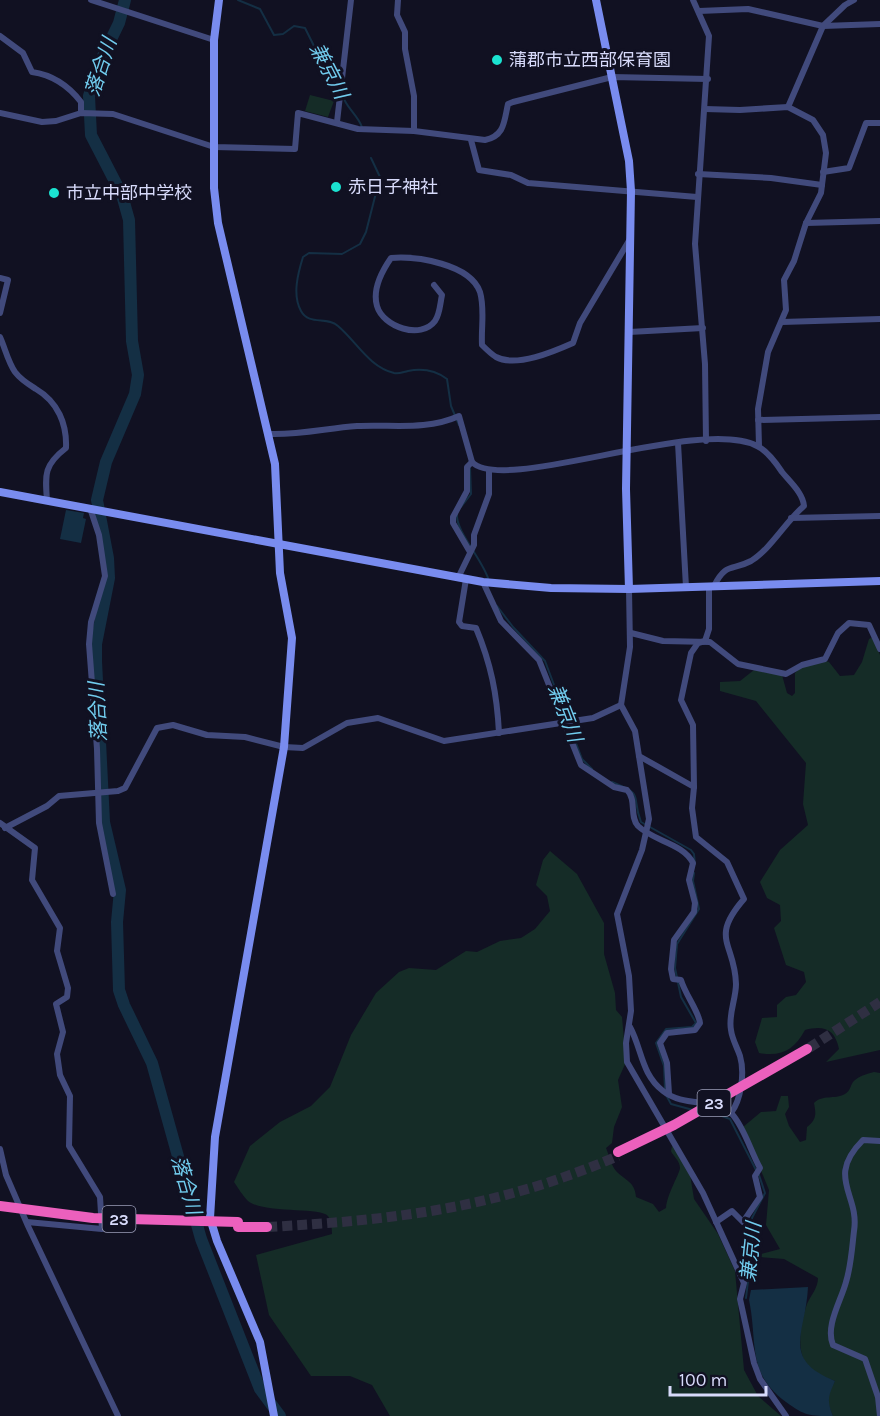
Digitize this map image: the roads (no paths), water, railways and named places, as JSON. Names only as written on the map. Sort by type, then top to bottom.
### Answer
[{"type":"highway","name":"23","points":[[618,1154],[675,1128],[808,1050]]},
{"type":"highway","name":"23","points":[[0,1208],[92,1222],[267,1224]]},
{"type":"street","points":[[91,0],[213,40]]},
{"type":"street","points":[[219,0],[213,40],[214,188],[222,247],[270,434],[275,464],[281,544],[280,573],[291,638],[284,747],[215,1137],[210,1203],[213,1231],[260,1342],[274,1416]]},
{"type":"street","points":[[338,122],[339,94],[342,87],[351,0]]},
{"type":"street","points":[[398,0],[397,15],[405,32],[405,50],[414,96],[414,131]]},
{"type":"street","points":[[596,0],[629,161],[631,190],[626,530],[631,633],[621,705],[635,731],[647,827],[642,850],[617,914],[629,976],[630,1027],[626,1042],[629,1068],[703,1193],[744,1283],[741,1299],[754,1363],[760,1379],[786,1416]]},
{"type":"street","points":[[693,0],[709,36],[708,79],[698,174],[695,244],[703,328],[706,441]]},
{"type":"street","points":[[788,107],[824,26],[845,5],[854,0]]},
{"type":"street","points":[[699,11],[748,9],[824,26],[880,24]]},
{"type":"street","points":[[0,36],[23,53],[32,72],[50,75],[73,91],[81,102],[82,113]]},
{"type":"street","points":[[0,114],[42,122],[56,121],[82,113],[113,114],[213,147],[295,149],[298,112],[358,129],[414,131],[471,140],[493,139],[504,128],[508,104],[513,102],[612,77],[708,79]]},
{"type":"street","points":[[705,109],[740,110],[788,107],[820,126],[826,153],[822,185],[817,202],[806,223],[794,261],[784,280],[786,310],[768,351],[758,420],[759,446]]},
{"type":"street","points":[[823,172],[849,168],[866,123],[880,123]]},
{"type":"street","points":[[471,140],[479,170],[511,175],[528,183],[697,197]]},
{"type":"street","points":[[698,174],[771,178],[822,185]]},
{"type":"street","points":[[806,223],[880,221]]},
{"type":"street","points":[[434,285],[442,295],[439,315],[433,324],[419,330],[400,328],[386,319],[377,306],[379,276],[392,258],[414,256],[442,263],[472,281],[479,289],[483,308],[482,345],[494,356],[515,360],[551,354],[573,343],[580,323],[630,239]]},
{"type":"street","points":[[0,278],[8,280],[0,313]]},
{"type":"street","points":[[782,321],[880,319]]},
{"type":"street","points":[[629,332],[703,328]]},
{"type":"street","points":[[0,337],[15,371],[27,384],[49,398],[63,418],[67,433],[66,448],[51,459],[48,466],[47,501]]},
{"type":"street","points":[[758,420],[880,417]]},
{"type":"street","points":[[270,434],[294,435],[360,426],[407,427],[455,418],[466,435],[470,464],[466,495],[453,517],[453,523],[472,549]]},
{"type":"street","points":[[470,464],[489,471],[563,464],[627,449],[706,441],[733,440],[759,446],[804,499],[804,506],[751,561],[736,564],[720,574],[711,586],[709,629],[705,641]]},
{"type":"street","points":[[678,443],[686,587]]},
{"type":"street","points":[[489,471],[489,494],[474,535],[472,549],[462,565],[459,622],[462,626],[476,628],[484,648],[497,695],[499,733]]},
{"type":"street","points":[[0,492],[486,582],[551,588],[629,589],[880,581]]},
{"type":"street","points":[[92,508],[99,535],[105,576],[91,622],[89,644],[97,749],[99,823],[113,894]]},
{"type":"street","points":[[790,518],[880,516]]},
{"type":"street","points":[[486,582],[501,621],[539,660],[569,730],[581,765],[614,787],[627,790],[631,795],[636,823],[647,827],[682,851],[693,863],[690,880],[695,903],[694,912],[674,940],[671,969],[700,1023],[690,1031],[667,1033],[660,1043],[667,1063],[666,1093]]},
{"type":"street","points":[[631,633],[663,641],[705,641],[717,646],[738,664],[786,674],[802,665],[825,659],[838,633],[849,623],[869,625],[880,649]]},
{"type":"street","points":[[705,641],[698,643],[692,653],[681,700],[693,725],[692,808],[696,837],[727,862],[744,899],[728,917],[726,924],[728,951],[736,984],[731,1032],[741,1066],[738,1103],[731,1113]]},
{"type":"street","points":[[3,826],[47,807],[59,796],[118,791],[130,784],[157,728],[161,726],[173,725],[207,735],[245,737],[284,747],[303,748],[347,723],[378,718],[444,741],[558,726],[564,722],[593,718],[621,705]]},
{"type":"street","points":[[639,756],[694,787]]},
{"type":"street","points":[[3,826],[35,848],[32,880],[60,928],[57,951],[68,988],[67,996],[56,1004],[63,1032],[57,1054],[60,1075],[70,1096],[69,1146],[100,1197],[102,1229],[27,1222]]},
{"type":"street","points":[[630,1027],[637,1040],[642,1064],[666,1093],[680,1102],[717,1106],[731,1113],[757,1172],[760,1197],[743,1222],[732,1211],[716,1222]]},
{"type":"street","points":[[880,1141],[863,1140],[854,1149],[845,1171],[845,1186],[855,1225],[846,1282],[830,1334],[833,1345],[865,1359],[878,1397],[880,1416]]},
{"type":"street","points":[[0,1149],[6,1175],[118,1416]]},
{"type":"water","points":[[66,510],[84,513],[83,518],[86,519],[81,543],[60,539]]},
{"type":"water","points":[[808,1287],[801,1331],[802,1354],[807,1364],[818,1373],[835,1381],[829,1398],[833,1416],[808,1414],[786,1402],[773,1391],[765,1380],[756,1356],[749,1300],[751,1290]]},
{"type":"waterway","name":"落合川","points":[[125,0],[119,23],[101,60],[89,96],[91,135],[122,195],[129,220],[132,341],[138,375],[135,394],[106,462],[97,500],[108,558],[109,578],[96,644],[96,661],[104,822],[120,890],[117,922],[119,990],[152,1063],[201,1239],[260,1389],[280,1416]]},
{"type":"waterway","name":"兼京川","points":[[238,0],[260,9],[274,35],[283,34],[294,26],[305,28],[326,70],[340,89]]},
{"type":"waterway","name":"兼京川","points":[[342,94],[362,127]]},
{"type":"waterway","name":"兼京川","points":[[371,158],[380,177],[366,232],[360,244],[342,254],[309,253],[303,257],[297,284],[298,305],[304,316],[313,320],[334,323],[370,359],[385,370],[396,373],[424,370],[447,379],[451,406],[459,425]]},
{"type":"waterway","name":"兼京川","points":[[461,507],[471,494],[470,468]]},
{"type":"waterway","name":"兼京川","points":[[457,514],[460,529],[482,564],[489,581]]},
{"type":"waterway","name":"兼京川","points":[[497,606],[545,661],[582,759],[592,769]]},
{"type":"waterway","name":"兼京川","points":[[612,782],[633,793],[641,822],[691,850],[695,864]]},
{"type":"waterway","name":"兼京川","points":[[665,1089],[664,1066],[656,1043],[666,1029],[692,1027],[696,1023],[681,997],[675,968],[677,944],[699,909],[693,881],[694,873]]},
{"type":"waterway","name":"兼京川","points":[[666,1095],[671,1104],[693,1110]]},
{"type":"waterway","name":"兼京川","points":[[708,1111],[730,1119],[756,1170]]},
{"type":"waterway","name":"兼京川","points":[[746,1298],[753,1239],[752,1218],[765,1193],[759,1175]]},
{"type":"tunnel","points":[[809,1048],[880,1002]]},
{"type":"tunnel","points":[[267,1227],[360,1220],[446,1208],[530,1188],[574,1174],[618,1156]]},
{"type":"place","name":"蒲郡市立西部保育園","points":[[497,60]]},
{"type":"place","name":"赤日子神社","points":[[336,187]]},
{"type":"place","name":"市立中部中学校","points":[[54,193]]}]
